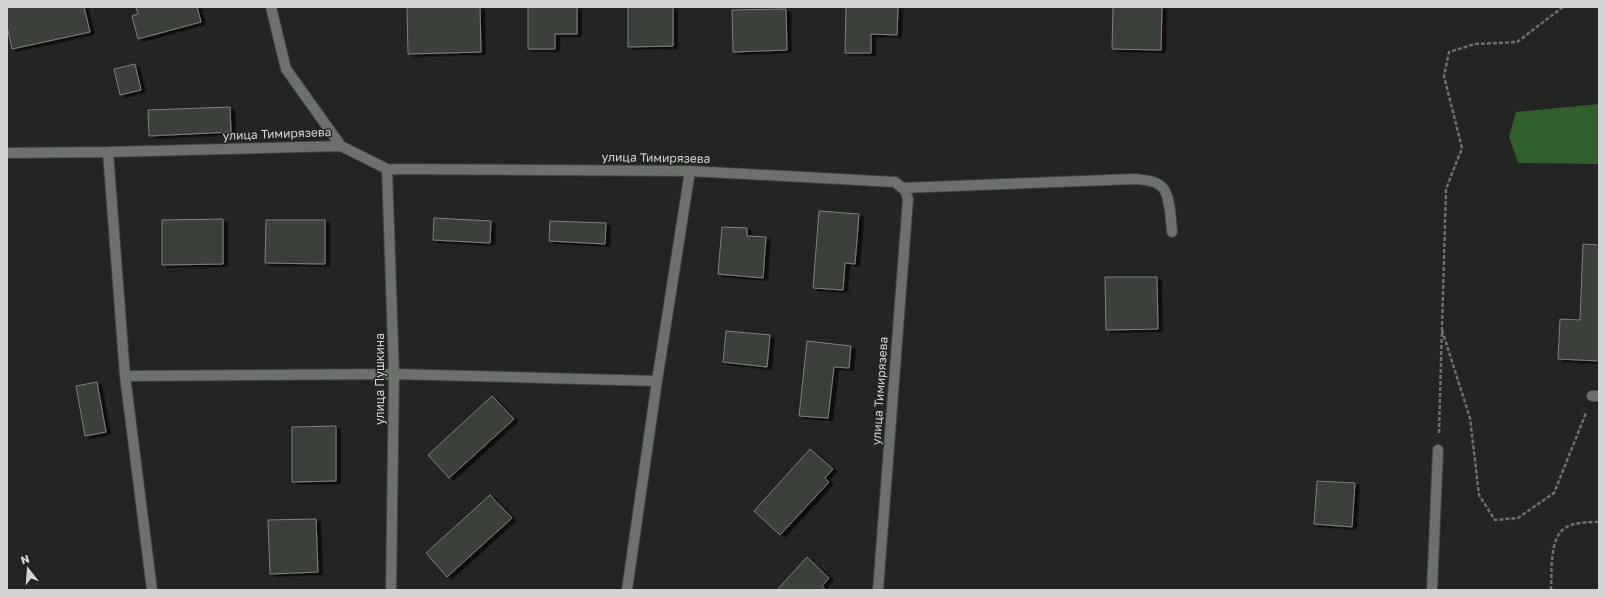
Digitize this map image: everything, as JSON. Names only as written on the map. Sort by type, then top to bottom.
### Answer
[{"type":"street","points":[[271,7],[286,69],[341,146]]},
{"type":"street","name":"улица Тимирязева","points":[[7,153],[341,146],[387,168],[690,171],[895,182],[906,192],[908,199],[878,590]]},
{"type":"street","points":[[108,152],[125,376],[152,590]]},
{"type":"street","name":"улица Пушкина","points":[[387,168],[394,374],[391,590]]},
{"type":"street","points":[[627,590],[657,381],[690,171]]},
{"type":"street","points":[[902,188],[1135,178],[1153,182],[1161,186],[1164,190],[1168,201],[1172,232]]},
{"type":"street","points":[[125,376],[394,374],[657,381]]},
{"type":"street","points":[[1432,590],[1438,450]]},
{"type":"path","points":[[1438,450],[1446,189],[1462,148],[1444,76],[1449,52],[1475,44],[1517,42],[1563,7]]},
{"type":"path","points":[[1441,328],[1470,418],[1479,495],[1495,520],[1518,518],[1554,493],[1596,396]]},
{"type":"path","points":[[1551,590],[1554,544],[1559,534],[1565,528],[1575,524],[1599,522]]},
{"type":"green space","points":[[1599,104],[1599,164],[1518,163],[1509,137],[1516,112]]},
{"type":"building","points":[[7,7],[84,7],[90,32],[12,49],[7,26]]},
{"type":"building","points":[[136,7],[197,7],[201,22],[138,39],[132,16],[138,14]]},
{"type":"building","points":[[407,7],[480,7],[481,52],[408,54]]},
{"type":"building","points":[[528,7],[577,7],[577,34],[555,34],[555,49],[528,49]]},
{"type":"building","points":[[628,7],[673,7],[673,46],[628,47]]},
{"type":"building","points":[[846,7],[898,7],[897,35],[871,34],[871,53],[845,53]]},
{"type":"building","points":[[1113,7],[1162,7],[1161,50],[1112,49]]},
{"type":"building","points":[[786,9],[787,50],[733,52],[732,10]]},
{"type":"building","points":[[135,64],[141,90],[120,95],[114,69]]},
{"type":"building","points":[[230,107],[231,132],[149,136],[148,110]]},
{"type":"building","points":[[819,211],[859,214],[855,264],[845,263],[843,290],[813,288]]},
{"type":"building","points":[[434,218],[491,221],[490,243],[433,240]]},
{"type":"building","points":[[223,219],[223,264],[162,265],[162,220]]},
{"type":"building","points":[[266,220],[325,220],[325,264],[265,263]]},
{"type":"building","points":[[550,221],[606,223],[605,244],[549,241]]},
{"type":"building","points":[[722,227],[747,228],[747,236],[766,237],[763,278],[718,274]]},
{"type":"building","points":[[1583,244],[1599,245],[1599,361],[1558,359],[1560,319],[1580,320]]},
{"type":"building","points":[[1105,277],[1157,277],[1158,329],[1106,330]]},
{"type":"building","points":[[726,331],[770,335],[767,367],[723,362]]},
{"type":"building","points":[[807,341],[851,346],[849,368],[834,367],[828,418],[799,416]]},
{"type":"building","points":[[97,382],[106,432],[85,436],[76,386]]},
{"type":"building","points":[[492,396],[514,419],[449,478],[428,455]]},
{"type":"building","points":[[336,426],[336,481],[292,482],[292,427]]},
{"type":"building","points":[[810,449],[833,469],[825,478],[829,482],[780,535],[754,511]]},
{"type":"building","points":[[1317,481],[1355,483],[1352,527],[1314,524]]},
{"type":"building","points":[[490,495],[512,518],[447,577],[426,553]]},
{"type":"building","points":[[316,519],[318,572],[270,574],[268,520]]},
{"type":"building","points":[[807,557],[829,578],[822,586],[826,590],[777,590]]}]
